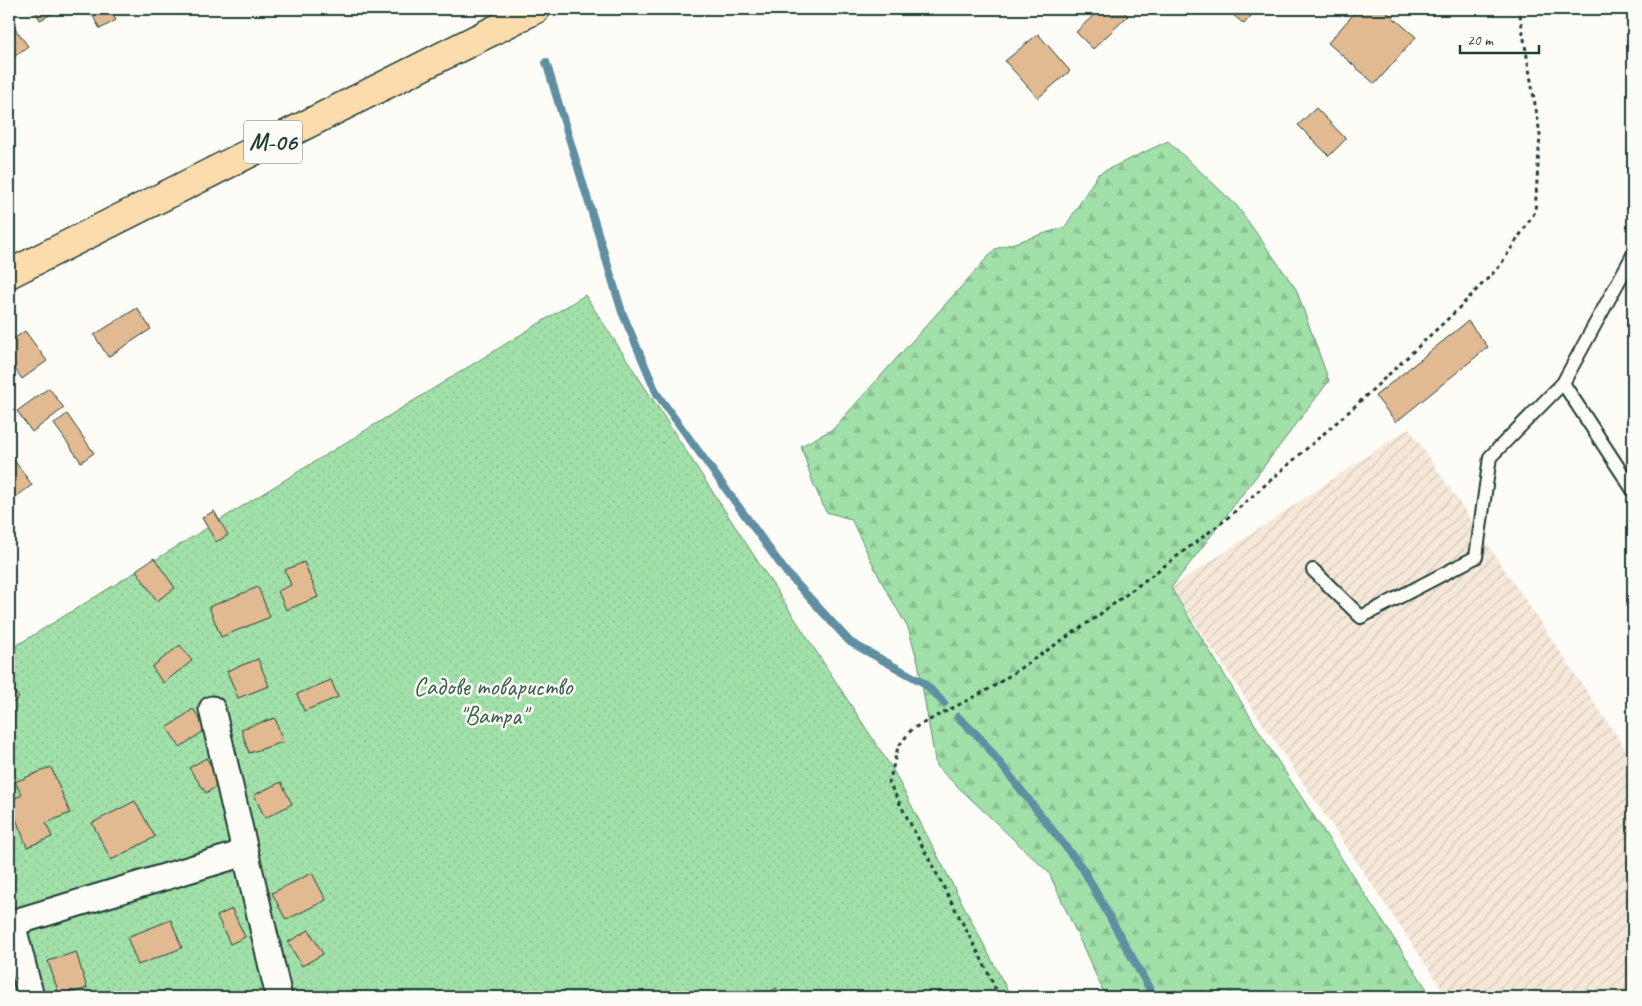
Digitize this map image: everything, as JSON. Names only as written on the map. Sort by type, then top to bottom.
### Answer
[{"type":"highway","name":"М-06","points":[[9,274],[536,9]]},
{"type":"street","points":[[212,709],[279,997]]},
{"type":"street","points":[[31,997],[10,924],[244,853]]},
{"type":"lane","points":[[1313,570],[1361,617],[1476,557],[1490,457],[1563,383],[1633,255]]},
{"type":"lane","points":[[1563,383],[1633,490]]},
{"type":"path","points":[[999,997],[983,962],[889,783],[898,747],[912,729],[991,688],[1095,618],[1224,521],[1353,408],[1452,315],[1499,267],[1535,212],[1540,134],[1519,9]]},
{"type":"shaded area","points":[[1409,428],[1633,760],[1633,997],[1448,997],[1171,588]]},
{"type":"green space","points":[[1168,141],[1237,206],[1296,289],[1329,381],[1171,588],[1272,752],[1432,997],[1106,997],[1049,873],[936,766],[918,662],[908,628],[881,581],[851,519],[826,512],[813,483],[801,446],[833,429],[995,249],[1065,227],[1098,174]]},
{"type":"green space","name":"Садове товариство \"Ватра\"","points":[[585,295],[893,770],[1011,997],[9,997],[9,650]]},
{"type":"building","points":[[34,9],[62,9],[40,20]]},
{"type":"building","points":[[89,9],[110,9],[116,20],[100,29]]},
{"type":"building","points":[[1100,9],[1121,9],[1128,16],[1093,49],[1076,32]]},
{"type":"building","points":[[1226,9],[1253,9],[1255,11],[1244,24]]},
{"type":"building","points":[[1358,9],[1383,9],[1416,37],[1375,84],[1328,43]]},
{"type":"building","points":[[9,21],[28,46],[9,61]]},
{"type":"building","points":[[1038,34],[1070,71],[1038,98],[1005,61]]},
{"type":"building","points":[[1316,108],[1346,139],[1329,156],[1298,125]]},
{"type":"building","points":[[137,308],[151,329],[108,357],[94,335]]},
{"type":"building","points":[[1468,321],[1488,347],[1396,422],[1375,396]]},
{"type":"building","points":[[25,331],[47,361],[22,379],[9,360],[9,342]]},
{"type":"building","points":[[49,388],[64,408],[32,432],[17,411]]},
{"type":"building","points":[[67,414],[94,453],[81,462],[54,424]]},
{"type":"building","points":[[9,453],[32,485],[9,502]]},
{"type":"building","points":[[214,511],[228,535],[216,542],[202,518]]},
{"type":"building","points":[[154,558],[175,588],[157,601],[136,570]]},
{"type":"building","points":[[304,562],[318,597],[286,610],[278,591],[291,585],[285,570]]},
{"type":"building","points":[[258,587],[270,617],[221,637],[209,607]]},
{"type":"building","points":[[180,645],[192,661],[163,683],[152,667]]},
{"type":"building","points":[[258,659],[269,686],[238,698],[227,671]]},
{"type":"building","points":[[331,680],[338,697],[304,711],[297,694]]},
{"type":"building","points":[[9,683],[19,698],[9,705]]},
{"type":"building","points":[[193,709],[207,729],[180,747],[167,728]]},
{"type":"building","points":[[275,718],[283,742],[249,753],[241,729]]},
{"type":"building","points":[[206,758],[222,783],[206,793],[189,768]]},
{"type":"building","points":[[51,767],[70,813],[46,823],[52,837],[27,847],[9,801],[22,795],[15,782]]},
{"type":"building","points":[[281,782],[292,804],[265,818],[254,795]]},
{"type":"building","points":[[135,801],[155,837],[111,860],[92,823]]},
{"type":"building","points":[[312,873],[326,900],[286,920],[272,893]]},
{"type":"building","points":[[232,909],[245,937],[230,944],[217,916]]},
{"type":"building","points":[[171,920],[182,948],[138,965],[127,937]]},
{"type":"building","points":[[309,930],[323,954],[302,966],[288,942]]},
{"type":"building","points":[[76,952],[87,988],[60,997],[48,961]]},
{"type":"building","points":[[776,988],[782,997],[769,997],[767,994]]},
{"type":"waterway","points":[[546,62],[622,312],[657,394],[786,572],[850,642],[924,683],[944,703]]},
{"type":"waterway","points":[[958,717],[981,739],[1083,869],[1154,997]]}]
